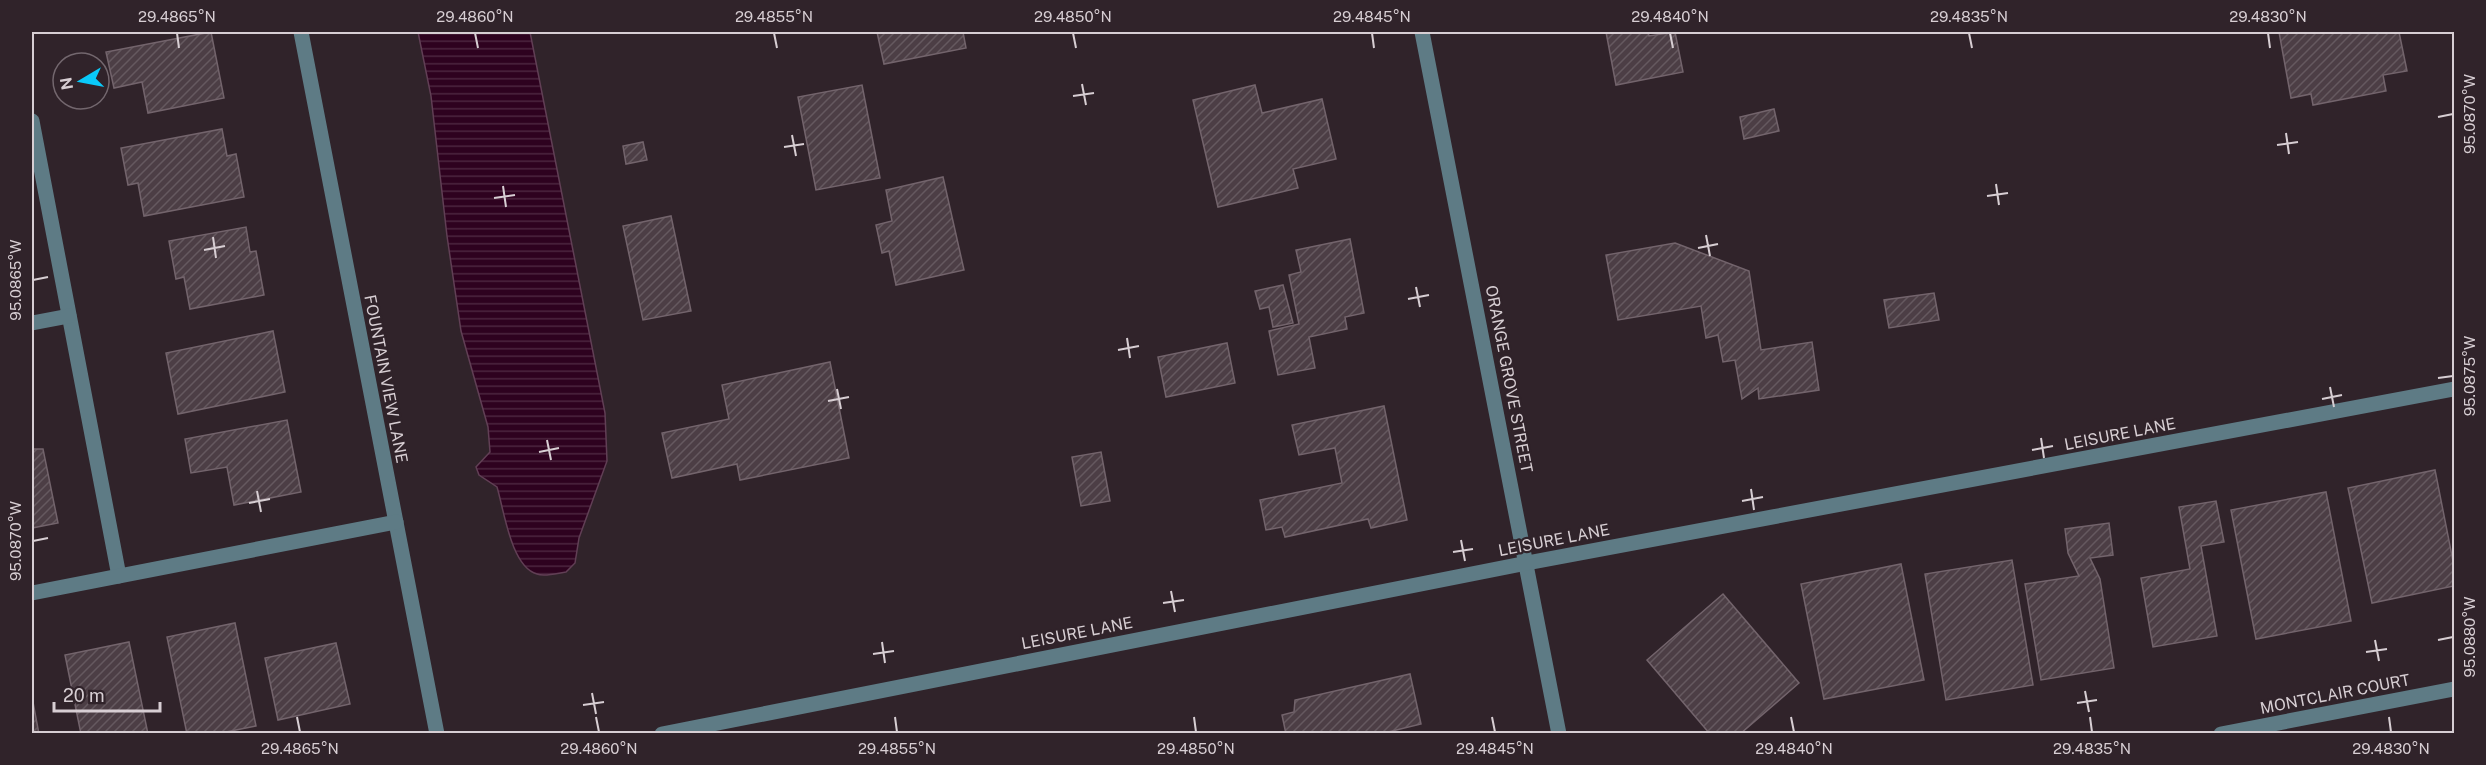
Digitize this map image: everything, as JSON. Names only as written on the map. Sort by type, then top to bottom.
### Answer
[{"type":"street","name":"FOUNTAIN VIEW LANE","points":[[301,32],[437,734]]},
{"type":"street","name":"ORANGE GROVE STREET","points":[[1422,32],[1559,734]]},
{"type":"street","points":[[32,121],[119,576]]},
{"type":"street","points":[[32,323],[69,316]]},
{"type":"street","name":"LEISURE LANE","points":[[662,734],[1527,563],[2454,389]]},
{"type":"street","points":[[32,593],[396,522]]},
{"type":"street","name":"MONTCLAIR COURT","points":[[2222,734],[2454,690]]},
{"type":"shaded area","points":[[418,32],[530,32],[605,413],[607,461],[579,538],[575,563],[566,572],[540,575],[528,569],[521,561],[510,536],[497,487],[479,475],[476,467],[490,452],[488,427],[461,331],[447,236],[431,96]]},
{"type":"building","points":[[211,32],[224,98],[148,113],[142,82],[114,88],[111,74],[111,51]]},
{"type":"building","points":[[877,32],[963,32],[966,48],[884,64]]},
{"type":"building","points":[[1606,32],[1648,32],[1649,36],[1675,32],[1683,72],[1616,85]]},
{"type":"building","points":[[2279,32],[2399,32],[2407,71],[2383,75],[2386,91],[2313,105],[2311,94],[2291,98]]},
{"type":"building","points":[[862,85],[880,178],[816,190],[798,97]]},
{"type":"building","points":[[1255,85],[1262,113],[1322,99],[1336,159],[1293,169],[1298,188],[1218,207],[1193,100]]},
{"type":"building","points":[[1774,109],[1779,131],[1744,139],[1740,117]]},
{"type":"building","points":[[222,129],[227,156],[236,154],[244,197],[144,216],[138,183],[128,185],[121,148]]},
{"type":"building","points":[[643,142],[647,160],[626,164],[623,146]]},
{"type":"building","points":[[943,177],[964,270],[896,285],[889,251],[882,253],[876,225],[892,221],[886,190]]},
{"type":"building","points":[[671,216],[691,311],[643,320],[623,226]]},
{"type":"building","points":[[246,227],[250,252],[256,251],[264,295],[190,309],[184,277],[176,279],[169,241]]},
{"type":"building","points":[[1350,239],[1364,313],[1345,317],[1347,329],[1309,337],[1315,368],[1278,375],[1269,331],[1299,324],[1289,275],[1301,272],[1296,250]]},
{"type":"building","points":[[1675,243],[1749,271],[1761,350],[1812,342],[1819,390],[1759,399],[1758,388],[1742,399],[1735,360],[1723,362],[1718,335],[1706,338],[1701,306],[1618,320],[1606,255]]},
{"type":"building","points":[[1283,285],[1293,323],[1273,327],[1269,307],[1260,309],[1255,291]]},
{"type":"building","points":[[1934,293],[1939,320],[1889,328],[1884,300]]},
{"type":"building","points":[[273,331],[285,392],[178,414],[166,353]]},
{"type":"building","points":[[1227,343],[1235,383],[1166,397],[1158,357]]},
{"type":"building","points":[[830,362],[849,458],[740,480],[737,464],[672,478],[662,433],[729,419],[722,385]]},
{"type":"building","points":[[1384,406],[1407,520],[1371,528],[1368,519],[1285,537],[1282,527],[1266,530],[1260,500],[1342,483],[1335,448],[1299,455],[1292,425]]},
{"type":"building","points":[[287,420],[301,492],[234,505],[227,467],[191,473],[185,439]]},
{"type":"building","points":[[32,449],[43,449],[58,523],[32,528]]},
{"type":"building","points":[[1101,452],[1110,501],[1081,506],[1072,457]]},
{"type":"building","points":[[2435,470],[2454,566],[2454,586],[2372,603],[2348,488]]},
{"type":"building","points":[[2326,492],[2351,621],[2256,639],[2231,510]]},
{"type":"building","points":[[2216,501],[2224,542],[2201,546],[2217,636],[2153,647],[2141,578],[2190,569],[2179,507]]},
{"type":"building","points":[[2109,523],[2113,555],[2090,558],[2100,579],[2114,668],[2041,680],[2025,584],[2079,576],[2068,553],[2065,529]]},
{"type":"building","points":[[2012,560],[2033,685],[1946,700],[1925,574]]},
{"type":"building","points":[[1901,564],[1924,680],[1824,699],[1801,584]]},
{"type":"building","points":[[1723,594],[1799,683],[1740,734],[1710,734],[1647,660]]},
{"type":"building","points":[[235,623],[256,726],[216,734],[187,734],[167,637]]},
{"type":"building","points":[[129,642],[148,734],[81,734],[65,655]]},
{"type":"building","points":[[336,643],[350,704],[278,720],[265,658]]},
{"type":"building","points":[[1410,674],[1421,724],[1380,734],[1286,734],[1282,715],[1294,712],[1295,700]]},
{"type":"building","points":[[32,697],[39,734],[32,734]]}]
